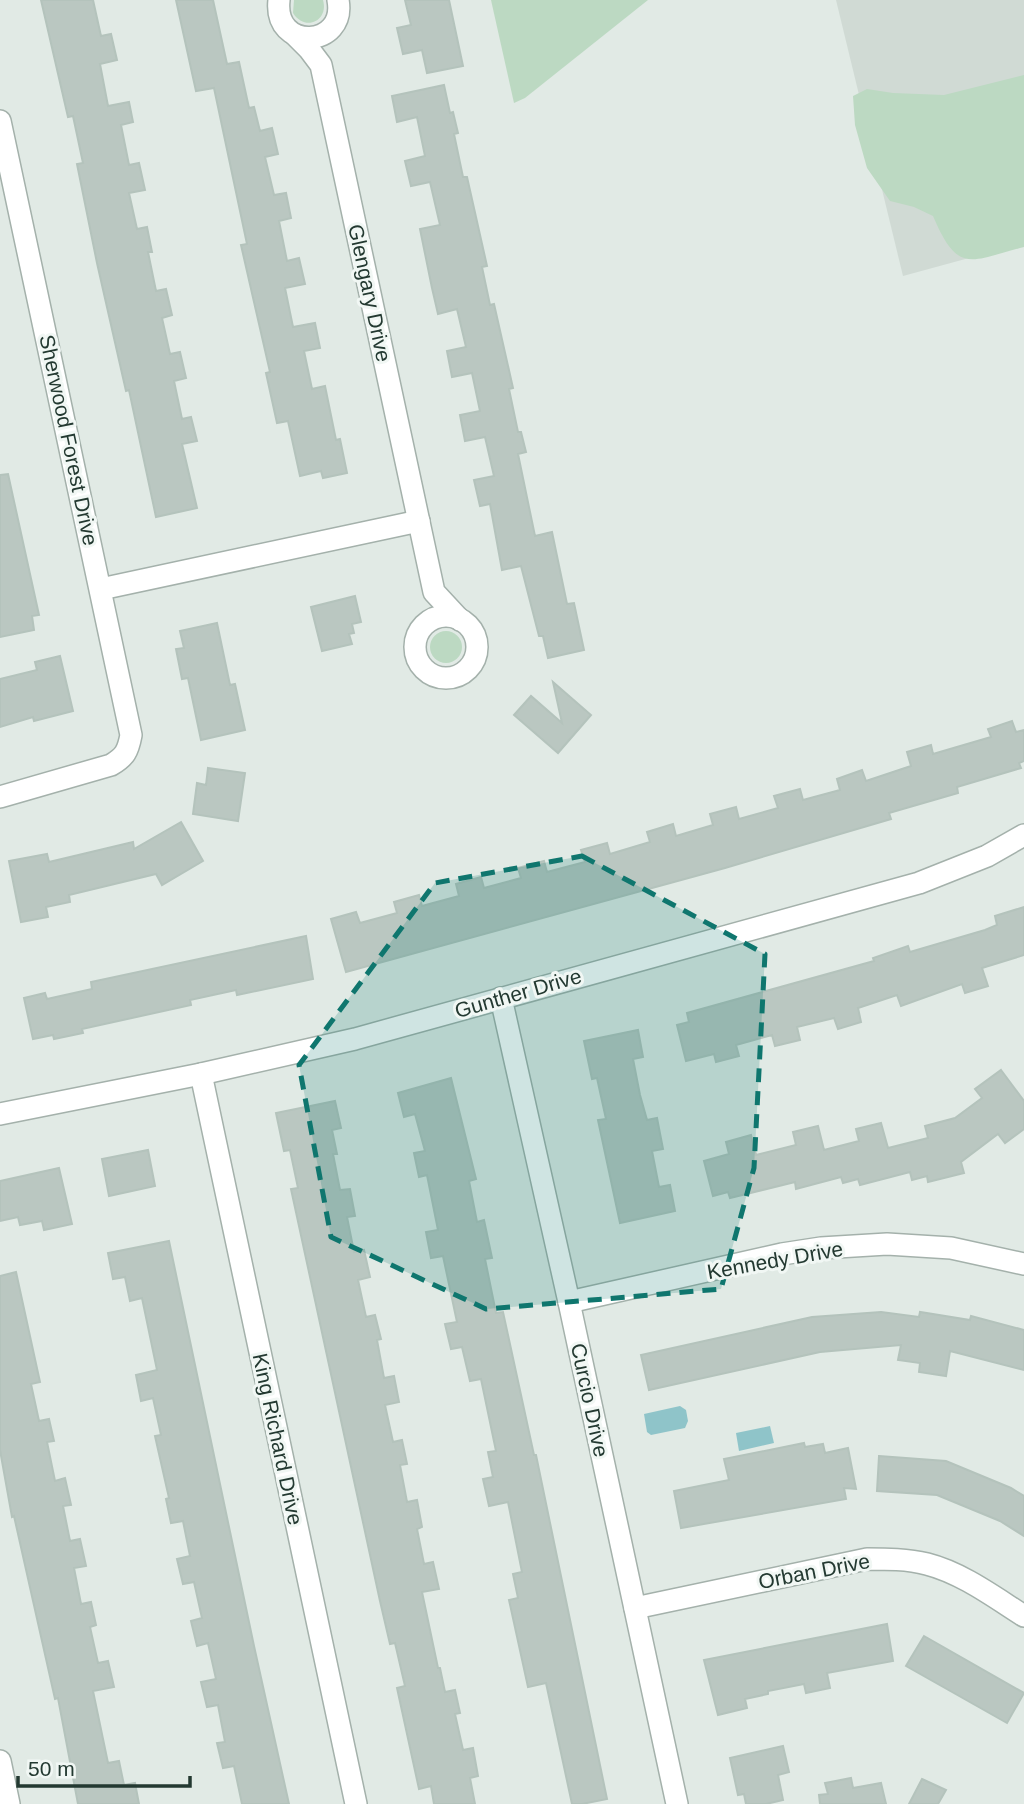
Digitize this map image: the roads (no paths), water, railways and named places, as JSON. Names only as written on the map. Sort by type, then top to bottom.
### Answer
[{"type":"street","name":"Glengary Drive","points":[[279,0],[280,20],[321,65],[434,592]]},
{"type":"street","name":"Glengary Drive","points":[[321,65],[338,18],[338,0]]},
{"type":"street","points":[[295,35],[315,38],[333,27]]},
{"type":"street","name":"Sherwood Forest Drive","points":[[0,121],[131,735],[124,758],[111,765],[0,797]]},
{"type":"street","points":[[101,589],[419,521]]},
{"type":"street","points":[[434,592],[460,620],[473,632],[477,651],[474,661],[467,670],[448,678],[428,672],[416,655],[415,645],[434,592]]},
{"type":"street","points":[[422,627],[439,617],[449,616],[460,620]]},
{"type":"street","name":"Gunther Drive","points":[[0,1114],[201,1074],[355,1039],[919,883],[987,856],[1024,835]]},
{"type":"street","name":"Curcio Drive","points":[[501,998],[677,1804]]},
{"type":"street","name":"King Richard Drive","points":[[201,1074],[356,1804]]},
{"type":"street","name":"Kennedy Drive","points":[[569,1302],[782,1254],[821,1248],[887,1244],[951,1248],[1024,1264]]},
{"type":"street","name":"Orban Drive","points":[[635,1608],[867,1559],[900,1559],[929,1564],[967,1580],[1024,1616]]},
{"type":"street","points":[[0,1761],[9,1804]]},
{"type":"water","points":[[680,1406],[686,1410],[688,1421],[685,1428],[651,1435],[647,1432],[644,1414]]},
{"type":"water","points":[[770,1426],[774,1443],[739,1451],[736,1433]]}]
